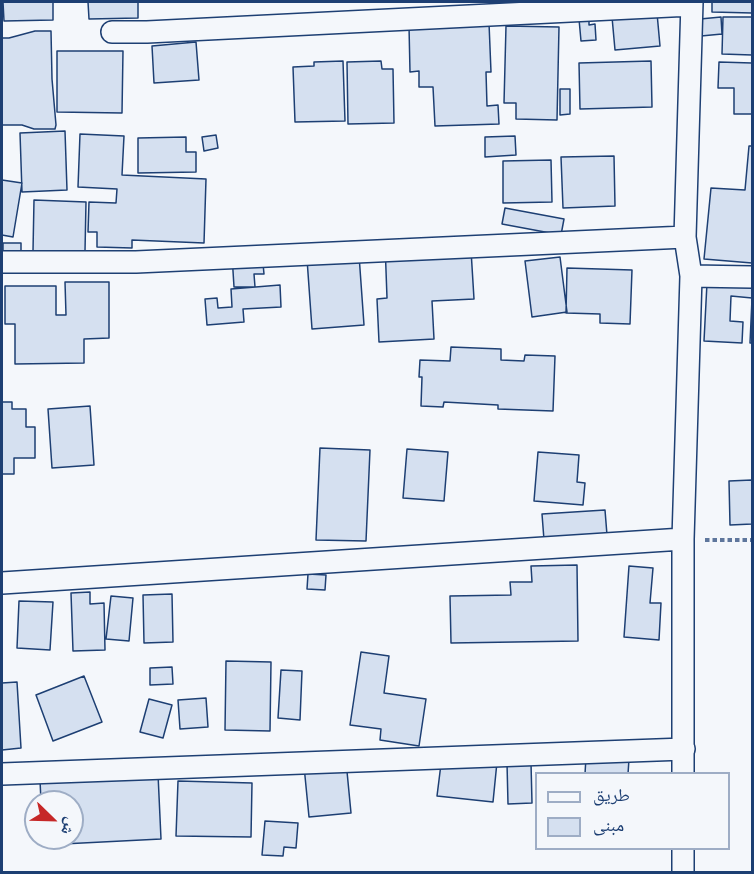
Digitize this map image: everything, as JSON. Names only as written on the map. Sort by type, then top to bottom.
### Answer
[{"type":"street","points":[[112,32],[692,3],[685,237],[691,276],[683,539],[683,772]]},
{"type":"street","points":[[2,262],[136,262],[685,237]]},
{"type":"street","points":[[691,276],[753,277]]},
{"type":"street","points":[[2,583],[683,539]]},
{"type":"street","points":[[2,774],[684,749]]},
{"type":"street","points":[[683,850],[683,873]]},
{"type":"path","points":[[683,539],[753,540]]},
{"type":"building","points":[[3,2],[53,2],[53,20],[4,21]]},
{"type":"building","points":[[88,2],[138,2],[138,18],[89,19]]},
{"type":"building","points":[[712,2],[752,2],[752,13],[712,12]]},
{"type":"building","points":[[657,13],[660,46],[615,50],[612,17]]},
{"type":"building","points":[[721,17],[722,34],[701,36],[700,19]]},
{"type":"building","points":[[723,17],[752,17],[752,55],[722,54]]},
{"type":"building","points":[[589,18],[589,25],[595,24],[596,40],[581,41],[579,19]]},
{"type":"building","points":[[489,23],[491,72],[486,72],[487,106],[498,105],[499,124],[435,126],[433,87],[419,87],[419,71],[410,72],[409,26]]},
{"type":"building","points":[[506,26],[559,27],[557,120],[516,119],[516,103],[504,103]]},
{"type":"building","points":[[35,31],[51,31],[55,129],[2,125],[2,38]]},
{"type":"building","points":[[196,42],[199,80],[154,83],[152,46]]},
{"type":"building","points":[[57,51],[123,51],[122,113],[57,112]]},
{"type":"building","points":[[343,61],[345,121],[295,122],[293,67],[314,66],[314,62]]},
{"type":"building","points":[[381,61],[382,69],[393,69],[394,123],[348,124],[347,62]]},
{"type":"building","points":[[651,61],[652,107],[580,109],[579,63]]},
{"type":"building","points":[[719,62],[752,63],[752,114],[734,114],[734,88],[718,88]]},
{"type":"building","points":[[560,89],[570,89],[570,114],[560,115]]},
{"type":"building","points":[[65,131],[67,190],[22,192],[20,133]]},
{"type":"building","points":[[80,134],[124,136],[122,175],[206,179],[204,243],[132,240],[132,248],[97,247],[97,232],[88,232],[89,202],[116,203],[117,189],[78,187]]},
{"type":"building","points":[[216,135],[218,148],[204,151],[202,137]]},
{"type":"building","points":[[515,136],[516,155],[485,157],[485,137]]},
{"type":"building","points":[[186,137],[186,152],[196,152],[196,172],[138,173],[138,138]]},
{"type":"building","points":[[749,146],[752,146],[752,263],[704,259],[711,188],[745,190]]},
{"type":"building","points":[[614,156],[615,206],[563,208],[561,157]]},
{"type":"building","points":[[551,160],[552,202],[503,203],[503,161]]},
{"type":"building","points":[[2,180],[22,183],[13,237],[2,235]]},
{"type":"building","points":[[34,200],[86,202],[85,251],[33,251]]},
{"type":"building","points":[[505,208],[564,219],[561,235],[502,224]]},
{"type":"building","points":[[358,241],[364,325],[312,329],[306,245]]},
{"type":"building","points":[[3,243],[21,243],[21,255],[3,255]]},
{"type":"building","points":[[385,243],[471,250],[474,299],[432,301],[434,339],[379,342],[377,299],[387,298]]},
{"type":"building","points":[[262,253],[264,274],[254,274],[255,287],[234,287],[232,255]]},
{"type":"building","points":[[560,257],[567,312],[532,317],[525,261]]},
{"type":"building","points":[[567,268],[632,270],[630,324],[600,323],[600,314],[566,313]]},
{"type":"building","points":[[65,282],[109,282],[109,338],[84,339],[84,363],[15,364],[15,324],[5,324],[5,286],[56,286],[56,315],[66,315]]},
{"type":"building","points":[[707,283],[752,286],[752,298],[731,296],[730,321],[743,322],[742,343],[704,341]]},
{"type":"building","points":[[280,285],[281,307],[243,309],[244,322],[207,325],[205,299],[217,298],[218,308],[232,307],[231,289]]},
{"type":"building","points":[[752,299],[752,343],[750,343]]},
{"type":"building","points":[[451,347],[501,349],[501,360],[524,361],[525,355],[555,356],[553,411],[498,409],[498,405],[444,402],[443,407],[421,406],[420,360],[450,361]]},
{"type":"building","points":[[2,402],[12,402],[12,409],[26,409],[26,427],[35,427],[35,458],[14,458],[14,474],[2,474]]},
{"type":"building","points":[[90,406],[94,465],[52,468],[48,409]]},
{"type":"building","points":[[320,448],[370,450],[366,541],[316,540]]},
{"type":"building","points":[[407,449],[448,452],[444,501],[403,498]]},
{"type":"building","points":[[538,452],[579,455],[577,482],[585,483],[583,505],[534,501]]},
{"type":"building","points":[[752,480],[752,524],[730,525],[729,481]]},
{"type":"building","points":[[605,510],[607,535],[544,540],[542,514]]},
{"type":"building","points":[[577,565],[578,641],[451,643],[450,596],[511,595],[510,582],[532,582],[531,566]]},
{"type":"building","points":[[629,566],[653,568],[650,603],[661,603],[659,640],[624,637]]},
{"type":"building","points":[[308,574],[326,575],[325,590],[307,589]]},
{"type":"building","points":[[90,592],[90,604],[104,603],[105,650],[73,651],[71,593]]},
{"type":"building","points":[[172,594],[173,642],[144,643],[143,595]]},
{"type":"building","points":[[111,596],[133,598],[129,641],[106,639]]},
{"type":"building","points":[[19,601],[53,602],[50,650],[17,648]]},
{"type":"building","points":[[361,652],[389,656],[384,693],[426,699],[419,746],[380,740],[381,729],[350,725]]},
{"type":"building","points":[[226,661],[271,662],[270,731],[225,730]]},
{"type":"building","points":[[172,667],[173,684],[150,685],[150,668]]},
{"type":"building","points":[[281,670],[302,671],[300,720],[278,718]]},
{"type":"building","points":[[84,676],[102,722],[53,741],[36,695]]},
{"type":"building","points":[[17,682],[21,748],[2,750],[2,683]]},
{"type":"building","points":[[206,698],[208,727],[180,729],[178,700]]},
{"type":"building","points":[[149,699],[172,705],[163,738],[140,732]]},
{"type":"building","points":[[442,756],[497,762],[493,802],[437,796]]},
{"type":"building","points":[[586,757],[629,759],[628,772],[585,772]]},
{"type":"building","points":[[346,761],[351,813],[309,817],[304,766]]},
{"type":"building","points":[[507,763],[531,763],[532,803],[508,804]]},
{"type":"building","points":[[158,774],[161,839],[84,843],[84,790],[40,790],[40,780]]},
{"type":"building","points":[[178,781],[252,783],[251,837],[176,836]]},
{"type":"building","points":[[265,821],[298,823],[296,848],[284,847],[283,856],[262,855]]}]
